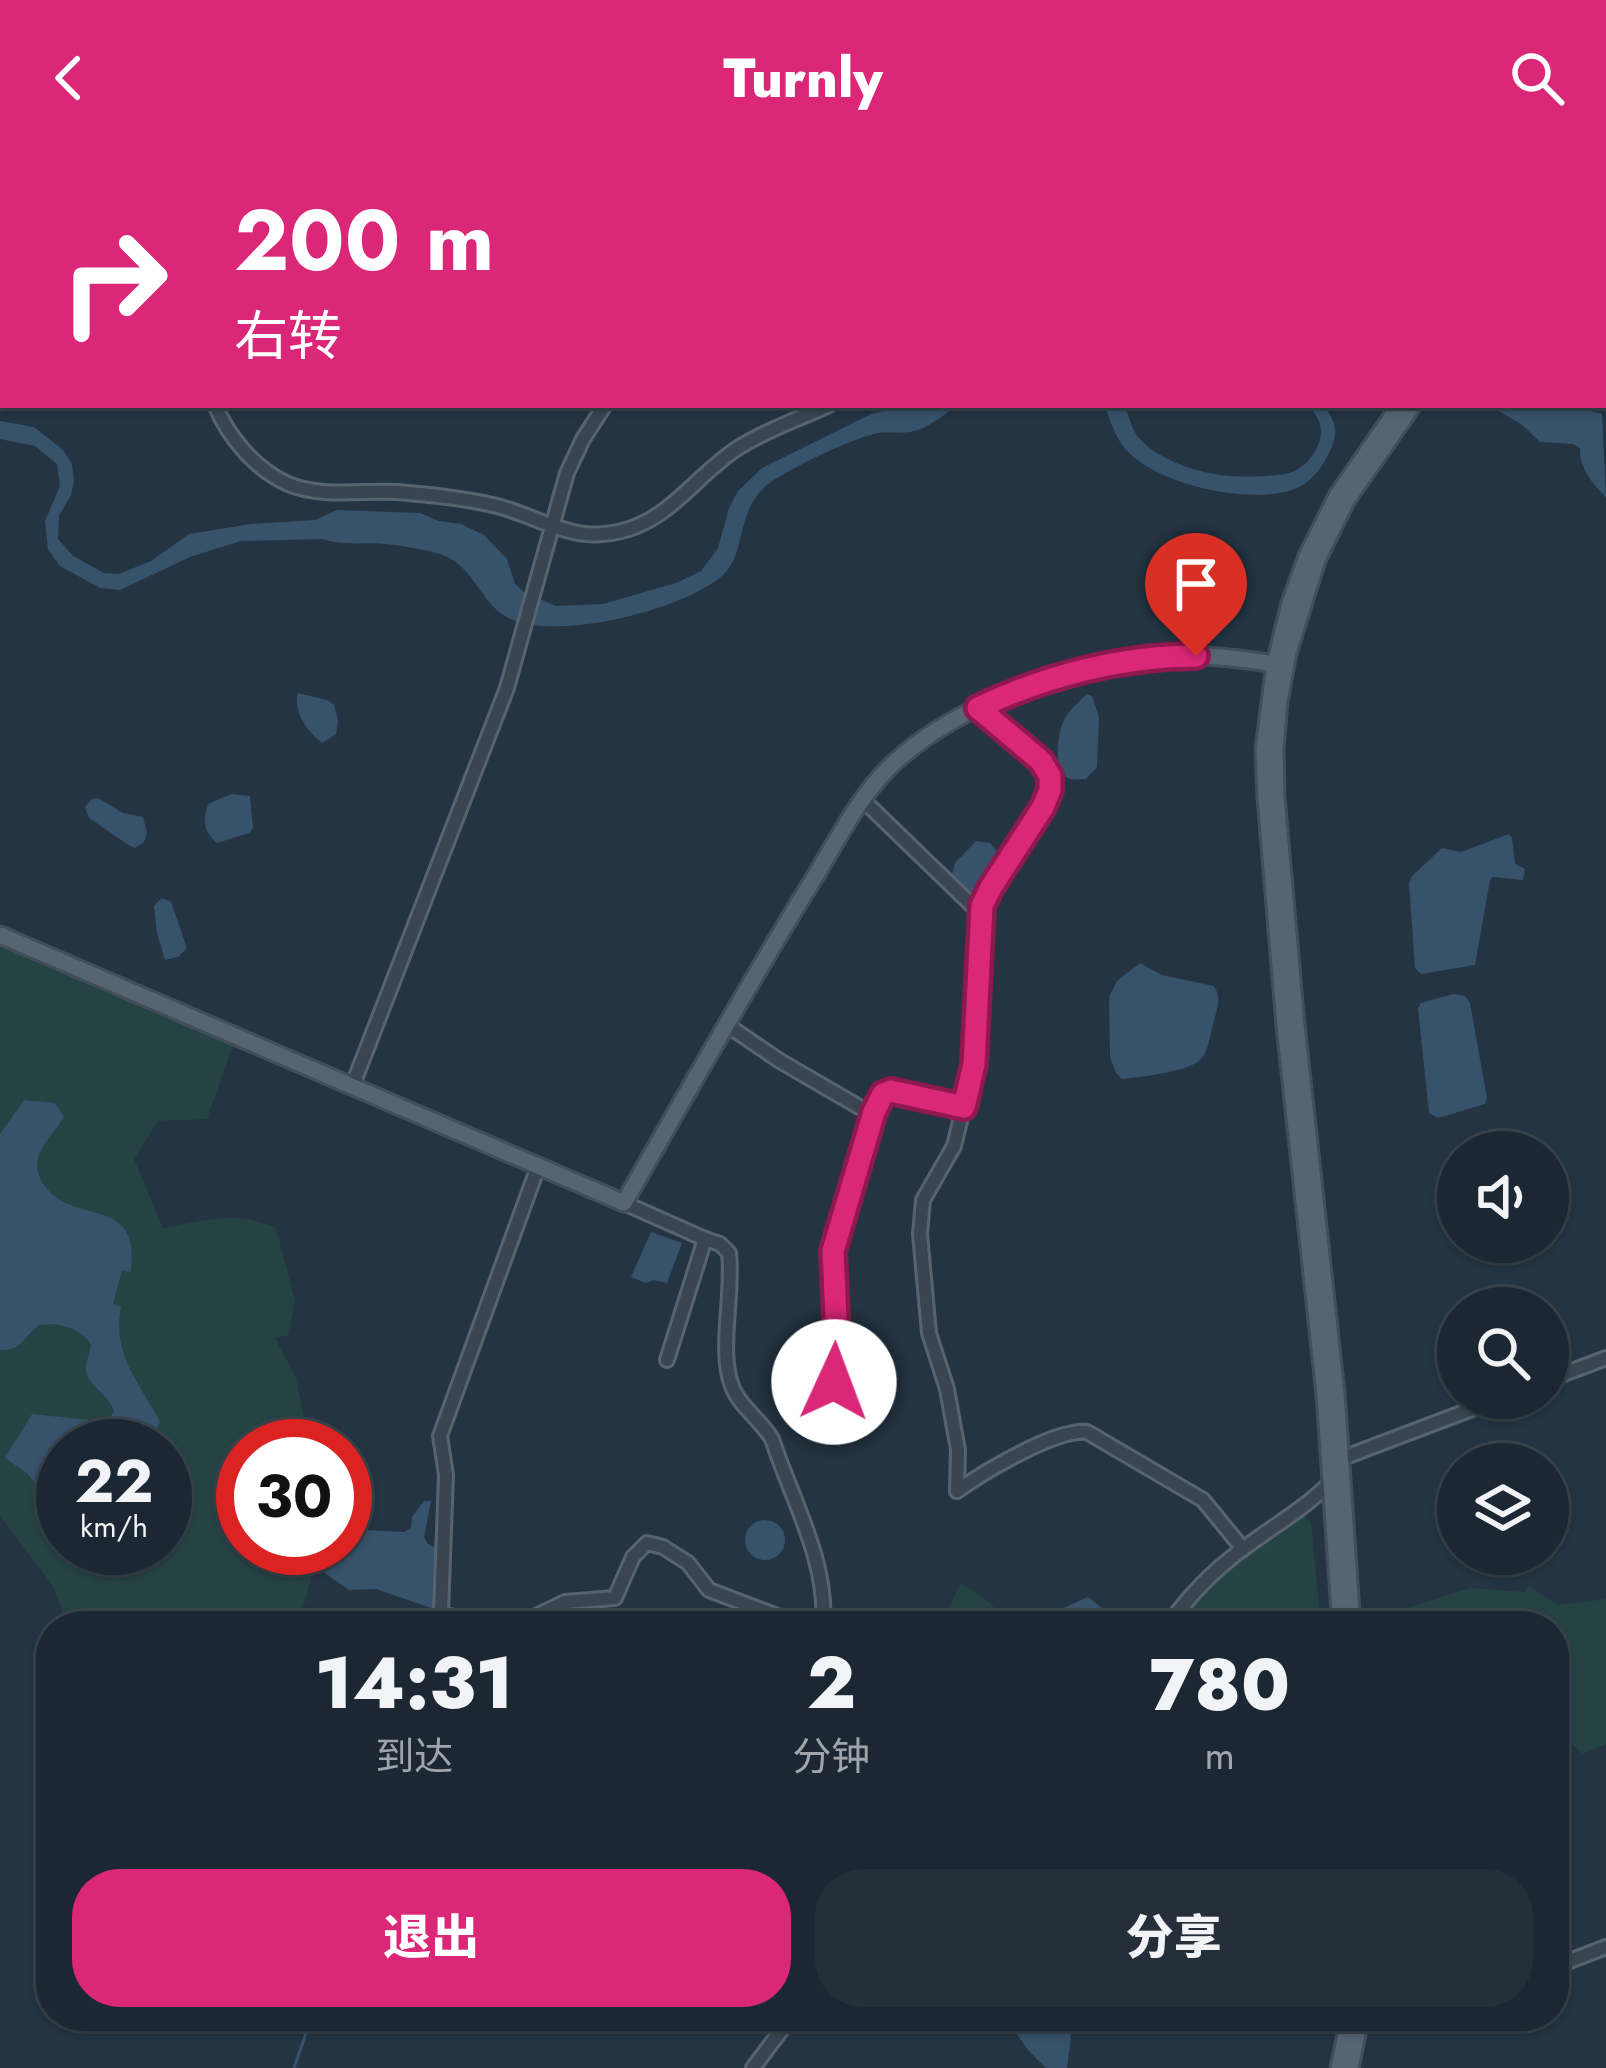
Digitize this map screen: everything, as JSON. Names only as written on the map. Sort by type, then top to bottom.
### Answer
[{"type":"main road","points":[[1340,1611],[1312,1254],[1265,798],[1266,724],[1294,591],[1317,533],[1348,478],[1398,408]]},
{"type":"main road","points":[[1351,1611],[1320,1230],[1276,797],[1276,725],[1288,653],[1317,560],[1346,502],[1411,408]]},
{"type":"main road","points":[[0,935],[624,1203],[862,800],[908,751],[978,708],[1064,676],[1134,660],[1196,656],[1275,664]]},
{"type":"main road","points":[[1339,2068],[1347,2031]]},
{"type":"main road","points":[[1350,2068],[1358,2031]]},
{"type":"street","points":[[217,408],[252,459],[289,484],[320,491],[395,492],[480,502],[550,527],[592,534],[644,523],[738,448],[823,408]]},
{"type":"street","points":[[352,1087],[497,715],[574,457],[603,408]]},
{"type":"street","points":[[978,708],[1041,761],[1050,776],[1050,790],[990,889],[982,915],[974,1064],[949,1157],[923,1199],[920,1234],[929,1334],[947,1389],[958,1450],[957,1491],[1053,1438],[1087,1432],[1203,1500],[1243,1549]]},
{"type":"street","points":[[862,800],[982,915]]},
{"type":"street","points":[[727,1024],[780,1061],[873,1114]]},
{"type":"street","points":[[832,1418],[837,1339],[833,1251],[873,1114],[883,1094],[891,1091],[964,1107]]},
{"type":"street","points":[[440,1611],[446,1475],[440,1436],[538,1167]]},
{"type":"street","points":[[624,1203],[720,1244],[729,1253],[728,1374],[738,1398],[772,1439],[818,1565],[824,1611]]},
{"type":"street","points":[[667,1360],[705,1239]]},
{"type":"street","points":[[1569,1372],[1606,1358]]},
{"type":"street","points":[[1340,1459],[1446,1419]]},
{"type":"street","points":[[1179,1611],[1243,1549],[1331,1482]]},
{"type":"street","points":[[546,1611],[565,1602],[615,1598],[633,1558],[650,1543],[688,1563],[710,1590],[765,1611]]},
{"type":"street","points":[[1569,1961],[1606,1947]]},
{"type":"street","points":[[753,2068],[781,2031]]},
{"type":"green space","points":[[0,945],[233,1045],[207,1119],[158,1121],[134,1159],[163,1228],[234,1218],[276,1228],[295,1301],[288,1335],[275,1338],[296,1378],[304,1419],[216,1419],[216,1575],[312,1575],[302,1611],[62,1611],[45,1575],[192,1575],[192,1419],[36,1419],[36,1564],[0,1516]]},
{"type":"green space","points":[[1304,1515],[1311,1523],[1320,1611],[1188,1611],[1224,1573]]},
{"type":"green space","points":[[961,1583],[996,1611],[952,1611],[948,1609]]},
{"type":"green space","points":[[1528,1586],[1558,1605],[1606,1599],[1606,1744],[1583,1754],[1569,1741],[1569,1611],[1398,1611],[1470,1588],[1526,1592]]},
{"type":"water","points":[[954,408],[917,430],[874,434],[774,480],[753,502],[731,565],[704,588],[649,611],[584,625],[553,626],[505,616],[451,559],[386,544],[322,539],[241,541],[190,557],[120,590],[100,588],[60,566],[48,550],[45,521],[60,486],[57,464],[35,446],[0,439],[0,421],[34,427],[63,450],[72,464],[74,481],[59,516],[58,539],[73,556],[104,573],[119,574],[151,561],[189,534],[315,520],[337,510],[420,513],[484,535],[507,559],[515,584],[556,606],[603,604],[701,571],[718,548],[738,491],[762,468],[871,414]]},
{"type":"water","points":[[1105,408],[1126,408],[1137,435],[1155,452],[1205,472],[1252,476],[1282,474],[1303,465],[1320,437],[1319,421],[1311,408],[1326,408],[1335,435],[1311,479],[1279,493],[1257,495],[1210,490],[1164,475],[1130,454]]},
{"type":"water","points":[[1492,408],[1581,408],[1602,414],[1606,497],[1587,475],[1580,448],[1540,442]]},
{"type":"water","points":[[298,693],[334,705],[336,734],[322,743],[311,733],[299,714]]},
{"type":"water","points":[[1086,694],[1092,696],[1099,717],[1097,767],[1086,779],[1070,779],[1059,766],[1059,740],[1065,718]]},
{"type":"water","points":[[231,794],[250,796],[253,828],[217,843],[205,825],[208,804]]},
{"type":"water","points":[[98,798],[123,813],[143,817],[144,842],[130,846],[89,818],[85,807]]},
{"type":"water","points":[[1509,834],[1515,864],[1525,869],[1523,880],[1490,880],[1475,965],[1421,974],[1415,968],[1412,876],[1442,848],[1461,852]]},
{"type":"water","points":[[976,841],[990,843],[1001,861],[972,900],[951,877],[955,863]]},
{"type":"water","points":[[162,898],[171,902],[187,948],[165,960],[154,906]]},
{"type":"water","points":[[1140,963],[1162,975],[1214,986],[1218,1004],[1199,1061],[1174,1071],[1122,1079],[1110,1057],[1109,997],[1117,981]]},
{"type":"water","points":[[1453,994],[1465,996],[1470,1003],[1487,1098],[1485,1104],[1438,1118],[1429,1113],[1418,1008]]},
{"type":"water","points":[[24,1100],[55,1103],[64,1117],[43,1147],[38,1172],[57,1198],[115,1221],[125,1230],[131,1269],[122,1270],[113,1304],[121,1307],[124,1354],[158,1419],[109,1419],[114,1411],[86,1372],[91,1345],[76,1330],[39,1325],[18,1346],[0,1350],[0,1134]]},
{"type":"water","points":[[651,1232],[682,1243],[667,1283],[631,1277]]},
{"type":"water","points":[[32,1414],[79,1419],[36,1419],[36,1484],[5,1458]]},
{"type":"water","points":[[424,1501],[431,1501],[424,1537],[443,1552],[437,1610],[376,1589],[349,1590],[327,1575],[372,1575],[372,1530],[404,1532],[411,1528],[412,1517]]},
{"type":"water","points":[[765,1520],[779,1526],[785,1540],[779,1554],[765,1560],[751,1554],[745,1540],[751,1526]]},
{"type":"water","points":[[1088,1597],[1112,1611],[1062,1611]]},
{"type":"water","points":[[1015,2031],[1071,2031],[1067,2068],[1046,2068]]},
{"type":"waterway","points":[[294,2068],[307,2031]]},
{"type":"route","points":[[834,1382],[833,1251],[874,1112],[883,1094],[891,1091],[964,1107],[974,1064],[982,906],[1050,790],[1050,776],[1041,761],[978,708],[1084,671],[1134,660],[1196,656]]}]
